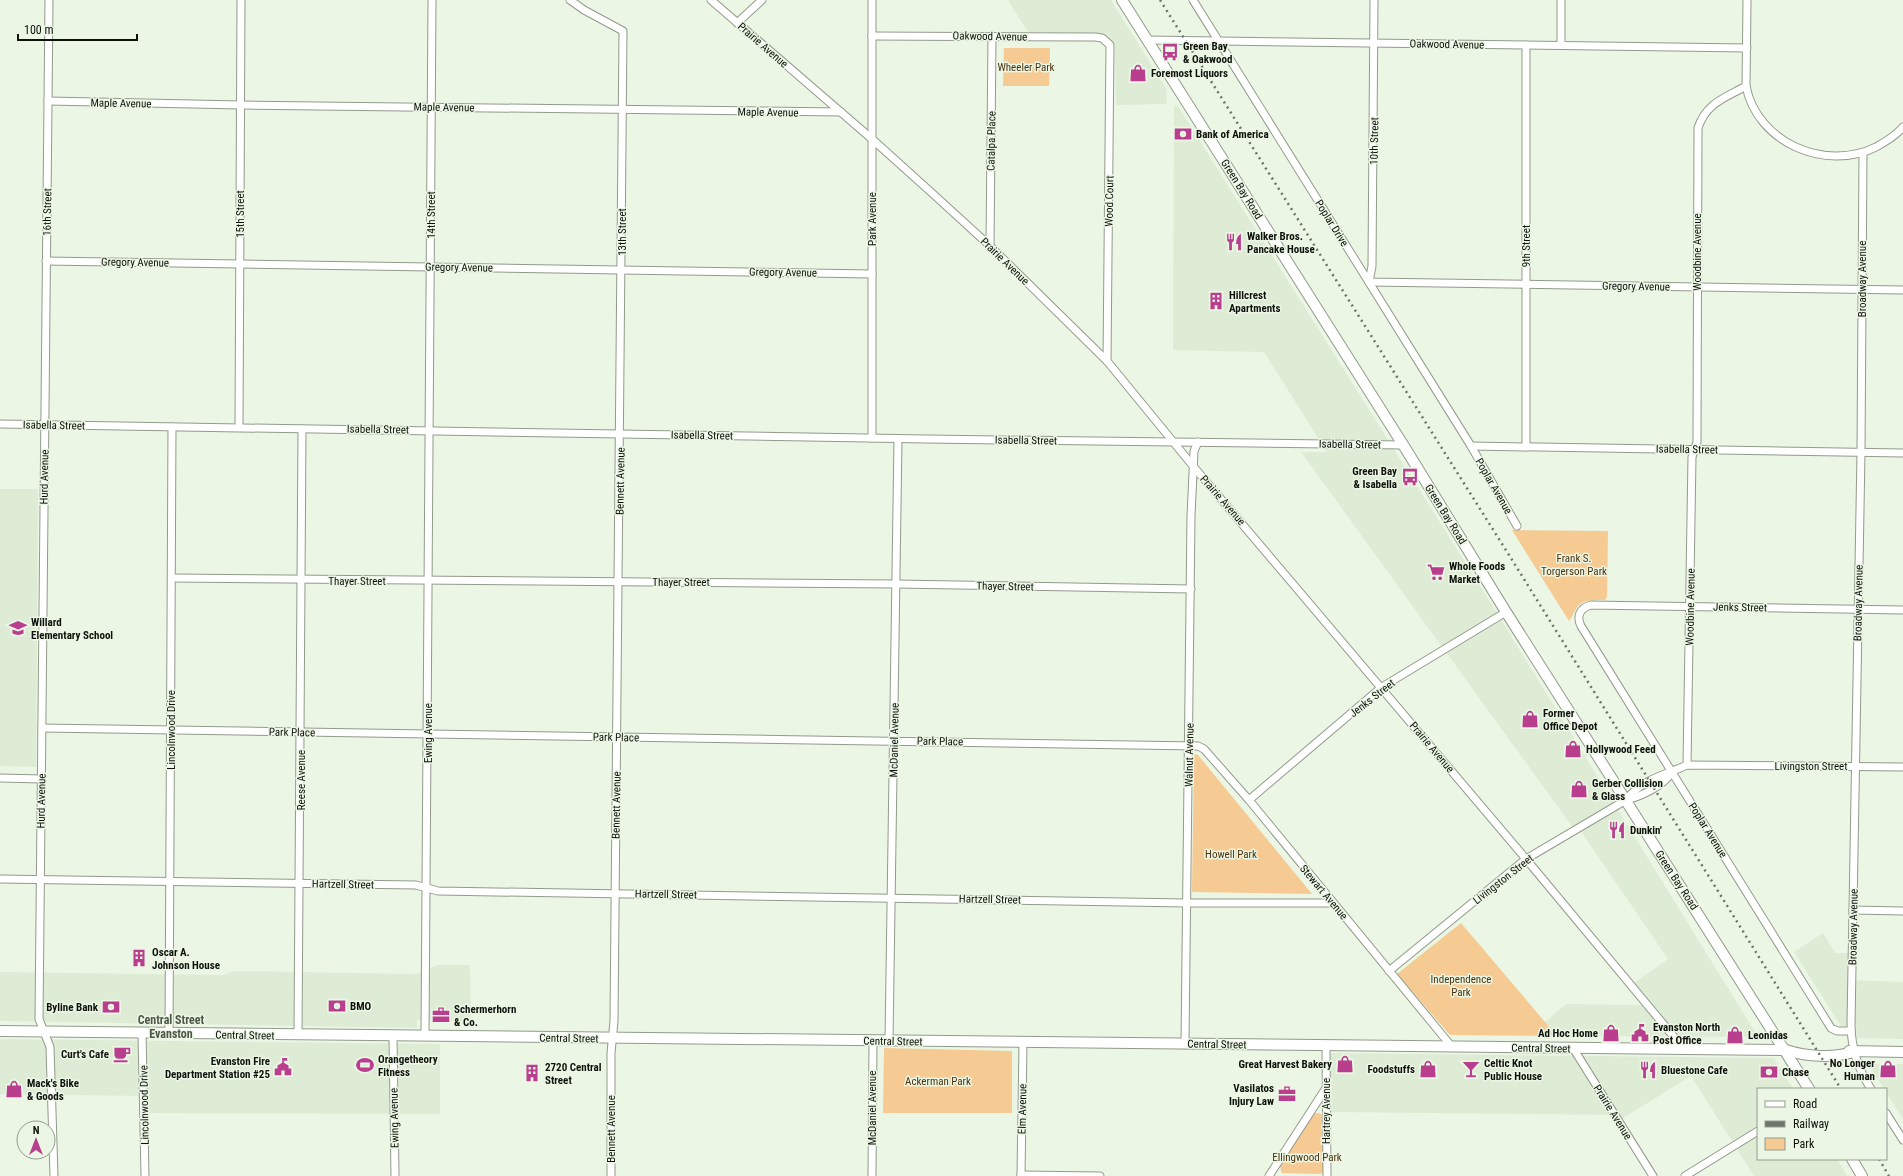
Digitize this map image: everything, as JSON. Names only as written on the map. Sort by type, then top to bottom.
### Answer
[{"type":"main road","name":"Green Bay Road","points":[[1122,0],[1404,445],[1506,612],[1786,1050],[1808,1088]]},
{"type":"main road","name":"Central Street","points":[[0,1031],[169,1034],[1786,1050],[1798,1054],[1842,1055],[1854,1052],[1903,1052]]},
{"type":"main road","points":[[1853,1160],[1862,1176]]},
{"type":"street","name":"16th Street","points":[[44,424],[49,0]]},
{"type":"street","name":"15th Street","points":[[239,427],[241,0]]},
{"type":"street","name":"14th Street","points":[[430,430],[432,0]]},
{"type":"street","name":"13th Street","points":[[570,0],[584,10],[623,31],[620,433]]},
{"type":"street","name":"Prairie Avenue","points":[[711,0],[872,139],[990,246],[1107,361],[1193,466],[1382,687],[1684,1049]]},
{"type":"street","points":[[737,23],[762,0]]},
{"type":"street","name":"Park Avenue","points":[[872,0],[872,438]]},
{"type":"street","name":"Poplar Drive","points":[[1193,0],[1471,446]]},
{"type":"street","name":"10th Street","points":[[1369,282],[1372,266],[1374,0]]},
{"type":"street","points":[[1561,0],[1561,45]]},
{"type":"street","points":[[1747,0],[1746,86],[1748,98],[1761,119],[1779,137],[1810,154],[1827,157],[1863,154],[1884,142],[1902,129]]},
{"type":"street","name":"Oakwood Avenue","points":[[872,36],[1095,37],[1107,41]]},
{"type":"street","name":"Catalpa Place","points":[[990,246],[992,36]]},
{"type":"street","name":"Oakwood Avenue","points":[[1147,40],[1561,45],[1746,51]]},
{"type":"street","name":"Wood Court","points":[[1107,41],[1110,51],[1107,361]]},
{"type":"street","name":"9th Street","points":[[1526,45],[1526,447]]},
{"type":"street","name":"Woodbine Avenue","points":[[1687,765],[1692,457],[1696,446],[1698,128],[1701,119],[1709,107],[1746,86]]},
{"type":"street","name":"Maple Avenue","points":[[48,101],[241,105],[841,112]]},
{"type":"street","name":"Broadway Avenue","points":[[1854,1052],[1851,1031],[1861,452],[1863,154]]},
{"type":"street","name":"Gregory Avenue","points":[[46,261],[872,274]]},
{"type":"street","name":"Gregory Avenue","points":[[1369,282],[1903,290]]},
{"type":"street","name":"Isabella Street","points":[[0,424],[1404,445]]},
{"type":"street","name":"Hurd Avenue","points":[[44,424],[39,1020],[50,1047],[54,1176]]},
{"type":"street","name":"Lincolnwood Drive","points":[[169,1034],[172,426]]},
{"type":"street","name":"Reese Avenue","points":[[298,1035],[302,428]]},
{"type":"street","name":"Ewing Avenue","points":[[425,1036],[430,430]]},
{"type":"street","name":"Bennett Avenue","points":[[611,1176],[620,433]]},
{"type":"street","name":"McDaniel Avenue","points":[[890,1041],[898,438]]},
{"type":"street","name":"Walnut Avenue","points":[[1185,1044],[1193,466],[1194,450],[1198,442]]},
{"type":"street","name":"Isabella Street","points":[[1471,446],[1696,446],[1861,452],[1903,452]]},
{"type":"street","name":"Poplar Avenue","points":[[1471,446],[1517,526]]},
{"type":"street","name":"Thayer Street","points":[[172,578],[896,584],[1191,589]]},
{"type":"street","name":"Jenks Street","points":[[1579,613],[1590,605],[1903,610]]},
{"type":"street","name":"Jenks Street","points":[[1249,800],[1382,687],[1506,612]]},
{"type":"street","name":"Poplar Avenue","points":[[1579,613],[1581,626],[1831,1028],[1837,1031],[1851,1031]]},
{"type":"street","name":"Park Place","points":[[42,728],[1190,745]]},
{"type":"street","name":"Stewart Avenue","points":[[1190,745],[1204,749],[1249,800],[1452,1047]]},
{"type":"street","name":"Livingston Street","points":[[1389,971],[1526,859],[1626,800],[1633,790],[1662,773],[1672,772],[1687,765],[1903,767]]},
{"type":"street","points":[[0,778],[41,779]]},
{"type":"street","name":"Hartzell Street","points":[[0,879],[416,885],[438,891],[1187,903],[1333,903]]},
{"type":"street","points":[[1853,910],[1903,911]]},
{"type":"street","name":"Lincolnwood Drive","points":[[142,1033],[145,1176]]},
{"type":"street","name":"Ewing Avenue","points":[[393,1036],[395,1176]]},
{"type":"street","name":"McDaniel Avenue","points":[[872,1176],[873,1041]]},
{"type":"street","name":"Elm Avenue","points":[[1021,1176],[1023,1042]]},
{"type":"street","name":"Hartrey Avenue","points":[[1326,1046],[1327,1176]]},
{"type":"street","name":"Prairie Avenue","points":[[1573,1048],[1653,1176]]},
{"type":"street","points":[[1854,1052],[1861,1074],[1870,1088]]},
{"type":"street","points":[[1269,1176],[1326,1088]]},
{"type":"street","points":[[1887,1115],[1903,1140]]},
{"type":"street","points":[[1685,1176],[1757,1132]]},
{"type":"street","points":[[1021,1176],[1100,1176]]},
{"type":"shaded area","points":[[1008,0],[1111,0],[1166,88],[1167,104],[1116,105],[1115,51],[1114,44],[1110,39],[1100,34],[1028,32]]},
{"type":"shaded area","points":[[1174,105],[1178,106],[1492,605],[1758,1037],[1556,1036],[1545,1022],[1566,1004],[1645,1005],[1630,986],[1668,959],[1578,827],[1574,829],[1301,452],[1327,452],[1264,352],[1173,350]]},
{"type":"shaded area","name":"Willard Elementary School","points":[[0,489],[38,489],[36,767],[0,766]]},
{"type":"shaded area","points":[[1823,933],[1835,953],[1851,953],[1851,980],[1903,982],[1903,1039],[1857,1038],[1856,1026],[1841,1026],[1794,952]]},
{"type":"shaded area","points":[[437,965],[470,965],[471,1021],[417,1020],[417,1028],[0,1021],[0,972],[223,975],[235,971],[416,974]]},
{"type":"shaded area","points":[[0,1039],[440,1044],[440,1114],[145,1113],[145,1096],[0,1094]]},
{"type":"shaded area","points":[[1330,1053],[1774,1058],[1792,1088],[1757,1088],[1757,1160],[1838,1160],[1847,1176],[1754,1176],[1691,1076],[1620,1120],[1617,1115],[1330,1112]]},
{"type":"shaded area","points":[[1868,1064],[1903,1064],[1903,1119],[1887,1094],[1887,1088],[1883,1088]]},
{"type":"green space","name":"Wheeler Park","points":[[1004,48],[1050,48],[1049,86],[1003,86]]},
{"type":"green space","name":"Frank S. Torgerson Park","points":[[1512,530],[1608,531],[1607,597],[1605,600],[1590,600],[1580,604],[1569,621]]},
{"type":"green space","name":"Howell Park","points":[[1194,754],[1198,755],[1312,894],[1192,892]]},
{"type":"green space","name":"Independence Park","points":[[1461,923],[1556,1036],[1450,1035],[1397,974]]},
{"type":"green space","name":"Ackerman Park","points":[[884,1048],[1012,1051],[1012,1113],[883,1113]]},
{"type":"green space","name":"Ellingwood Park","points":[[1318,1113],[1324,1117],[1324,1172],[1320,1174],[1282,1173],[1280,1167],[1281,1164],[1313,1114]]},
{"type":"railway","points":[[1160,0],[1509,555],[1840,1088]]},
{"type":"railway","points":[[1880,1160],[1889,1176]]},
{"type":"place","name":"Green Bay & Oakwood","points":[[1170,52]]},
{"type":"place","name":"Foremost Liquors","points":[[1138,73]]},
{"type":"place","name":"Bank of America","points":[[1183,134]]},
{"type":"place","name":"Walker Bros. Pancake House","points":[[1234,242]]},
{"type":"place","name":"Hillcrest Apartments","points":[[1216,301]]},
{"type":"place","name":"Green Bay & Isabella","points":[[1410,477]]},
{"type":"place","name":"Whole Foods Market","points":[[1436,572]]},
{"type":"place","name":"Willard Elementary School","points":[[18,628]]},
{"type":"place","name":"Former Office Depot","points":[[1530,719]]},
{"type":"place","name":"Hollywood Feed","points":[[1573,749]]},
{"type":"place","name":"Gerber Collision & Glass","points":[[1579,789]]},
{"type":"place","name":"Dunkin'","points":[[1617,830]]},
{"type":"place","name":"Oscar A. Johnson House","points":[[139,958]]},
{"type":"place","name":"BMO","points":[[337,1006]]},
{"type":"place","name":"Byline Bank","points":[[111,1007]]},
{"type":"place","name":"Schermerhorn & Co.","points":[[441,1015]]},
{"type":"place","name":"Ad Hoc Home","points":[[1611,1033]]},
{"type":"place","name":"Evanston North Post Office","points":[[1640,1033]]},
{"type":"place","name":"Leonidas","points":[[1735,1035]]},
{"type":"place","name":"Curt's Cafe","points":[[122,1054]]},
{"type":"place","name":"Great Harvest Bakery","points":[[1345,1064]]},
{"type":"place","name":"Orangetheory Fitness","points":[[365,1065]]},
{"type":"place","name":"Evanston Fire Department Station #25","points":[[283,1067]]},
{"type":"place","name":"Foodstuffs","points":[[1428,1069]]},
{"type":"place","name":"Celtic Knot Public House","points":[[1471,1069]]},
{"type":"place","name":"No Longer Human","points":[[1888,1069]]},
{"type":"place","name":"Bluestone Cafe","points":[[1648,1070]]},
{"type":"place","name":"Chase","points":[[1769,1072]]},
{"type":"place","name":"2720 Central Street","points":[[532,1073]]},
{"type":"place","name":"Mack's Bike & Goods","points":[[14,1089]]},
{"type":"place","name":"Vasilatos Injury Law","points":[[1287,1094]]},
{"type":"district","name":"Central Street Evanston","points":[[171,1027]]}]
